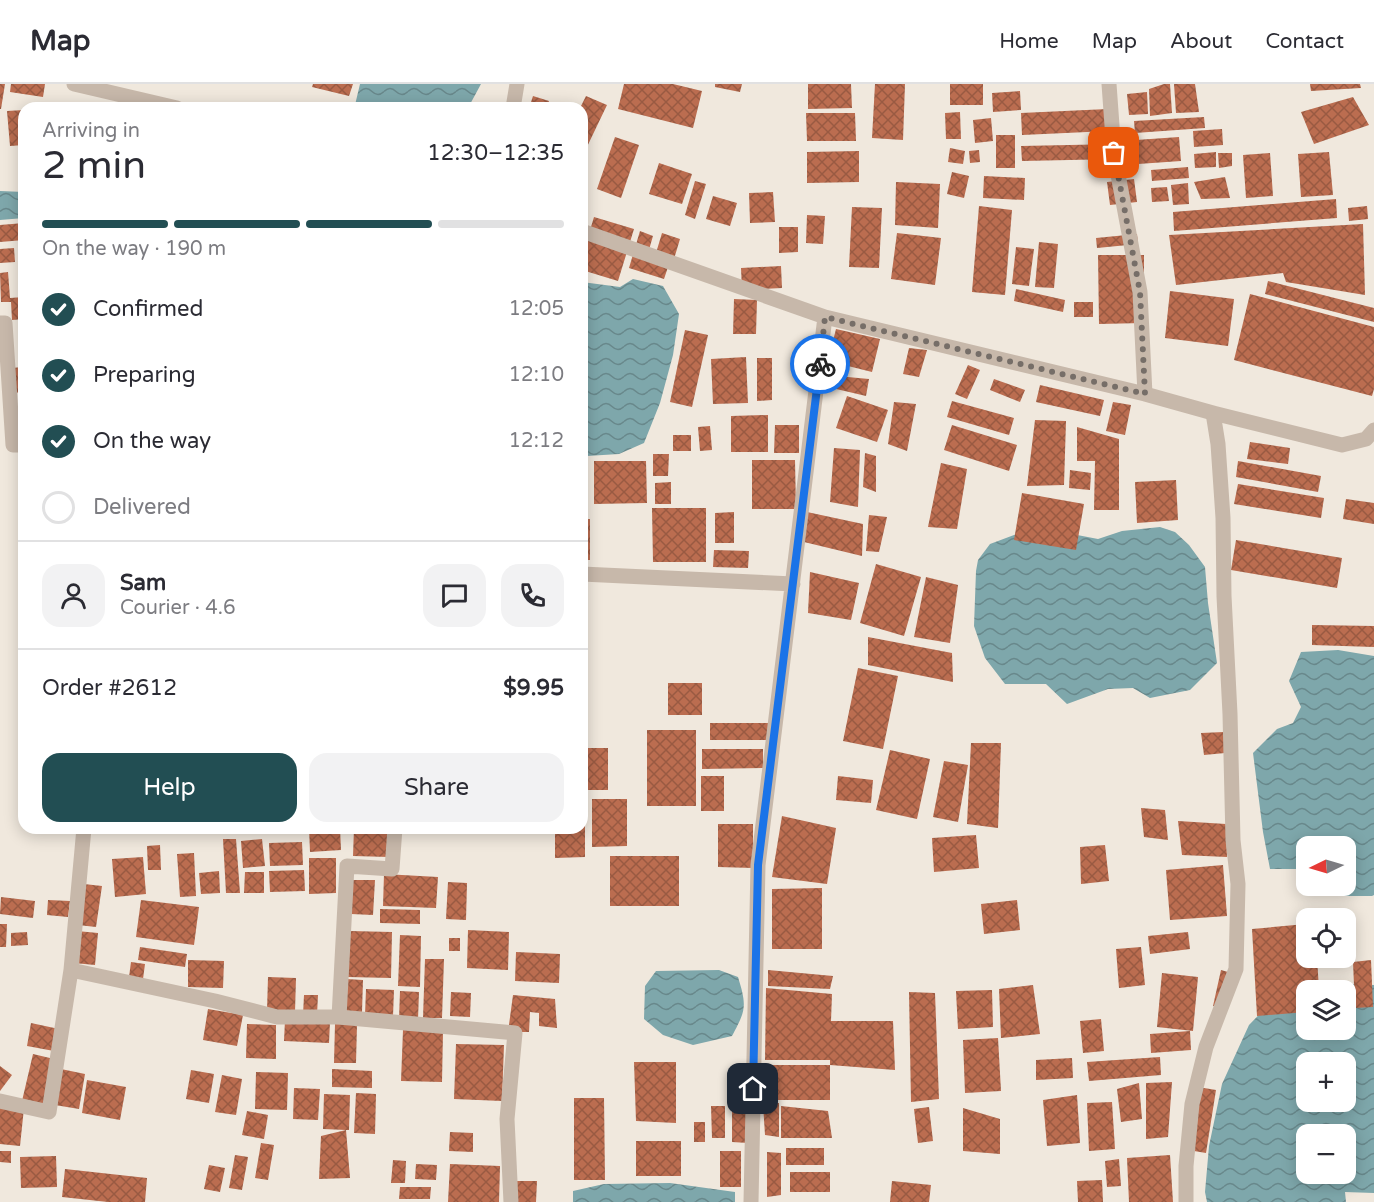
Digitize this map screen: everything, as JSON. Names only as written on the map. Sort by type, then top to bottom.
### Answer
[{"type":"street","points":[[74,84],[151,102]]},
{"type":"street","points":[[514,102],[517,84]]},
{"type":"street","points":[[1109,84],[1114,153],[1140,292],[1145,394]]},
{"type":"street","points":[[588,233],[825,317],[1145,394],[1342,445],[1366,439],[1374,430]]},
{"type":"street","points":[[751,1202],[758,865],[825,317]]},
{"type":"street","points":[[0,323],[5,323],[12,446],[18,446]]},
{"type":"street","points":[[1186,1202],[1186,1166],[1192,1104],[1206,1047],[1236,969],[1238,884],[1233,840],[1223,519],[1218,444],[1213,413]]},
{"type":"street","points":[[588,574],[793,584]]},
{"type":"street","points":[[0,1101],[49,1112],[71,970],[83,834]]},
{"type":"street","points":[[339,1017],[347,866],[392,869],[395,834]]},
{"type":"street","points":[[71,970],[215,1001],[277,1017],[339,1017],[514,1033],[507,1119],[511,1202]]},
{"type":"water","points":[[360,84],[481,84],[471,102],[356,102]]},
{"type":"water","points":[[0,191],[18,192],[18,218],[0,220]]},
{"type":"water","points":[[633,279],[663,286],[679,314],[673,355],[660,403],[644,443],[619,454],[588,456],[588,283],[620,287]]},
{"type":"water","points":[[1160,527],[1175,532],[1189,545],[1205,567],[1217,663],[1190,690],[1150,698],[1133,688],[1108,689],[1067,704],[1046,684],[1005,684],[985,658],[974,626],[978,560],[990,544],[1022,532],[1072,534],[1098,539],[1122,531]]},
{"type":"water","points":[[1338,650],[1374,656],[1374,895],[1372,896],[1356,896],[1356,836],[1296,836],[1296,869],[1270,869],[1253,753],[1277,729],[1293,723],[1301,707],[1289,681],[1301,652]]},
{"type":"water","points":[[719,970],[738,977],[743,995],[744,1008],[732,1036],[693,1045],[663,1035],[644,1019],[645,986],[656,971]]},
{"type":"water","points":[[1356,984],[1374,985],[1374,1193],[1345,1192],[1346,1202],[1207,1202],[1205,1192],[1209,1146],[1222,1084],[1249,1025],[1280,993],[1296,991],[1296,1040],[1356,1040]]},
{"type":"water","points":[[670,1183],[735,1192],[735,1202],[573,1202],[573,1191],[604,1184]]},
{"type":"building","points":[[0,84],[5,84],[1,109],[0,109]]},
{"type":"building","points":[[11,84],[45,84],[43,97],[10,92]]},
{"type":"building","points":[[313,84],[353,84],[349,96],[312,87]]},
{"type":"building","points":[[624,84],[673,84],[702,91],[693,128],[618,109]]},
{"type":"building","points":[[715,84],[742,84],[740,92],[715,87]]},
{"type":"building","points":[[808,84],[851,84],[852,108],[808,109]]},
{"type":"building","points":[[875,84],[905,84],[903,140],[872,138]]},
{"type":"building","points":[[950,84],[983,84],[983,105],[950,105]]},
{"type":"building","points":[[1170,84],[1172,113],[1150,116],[1149,89]]},
{"type":"building","points":[[1174,84],[1195,84],[1199,112],[1176,113]]},
{"type":"building","points":[[1310,84],[1360,84],[1361,88],[1311,91]]},
{"type":"building","points":[[1020,91],[1021,110],[993,112],[992,93]]},
{"type":"building","points":[[1147,92],[1148,114],[1129,115],[1127,94]]},
{"type":"building","points":[[533,96],[549,101],[549,102],[531,102]]},
{"type":"building","points":[[586,96],[607,105],[588,145],[588,102],[583,102]]},
{"type":"building","points":[[1353,97],[1369,125],[1314,144],[1301,112]]},
{"type":"building","points":[[1108,109],[1109,131],[1022,135],[1021,113]]},
{"type":"building","points":[[18,110],[18,145],[10,146],[7,111]]},
{"type":"building","points":[[960,112],[961,139],[946,139],[945,113]]},
{"type":"building","points":[[806,113],[855,113],[856,141],[807,141]]},
{"type":"building","points":[[1204,117],[1205,128],[1135,133],[1134,121]]},
{"type":"building","points":[[991,118],[993,141],[975,143],[973,120]]},
{"type":"building","points":[[1222,129],[1223,145],[1194,147],[1193,131]]},
{"type":"building","points":[[996,135],[1015,135],[1015,168],[996,168]]},
{"type":"building","points":[[615,137],[639,145],[621,198],[597,189]]},
{"type":"building","points":[[1179,137],[1181,161],[1138,164],[1136,140]]},
{"type":"building","points":[[1117,144],[1117,159],[1022,161],[1021,146]]},
{"type":"building","points":[[950,148],[965,151],[963,164],[948,162]]},
{"type":"building","points":[[979,150],[980,162],[970,163],[969,151]]},
{"type":"building","points":[[859,151],[859,182],[807,183],[807,152]]},
{"type":"building","points":[[1216,152],[1216,167],[1195,168],[1194,154]]},
{"type":"building","points":[[1329,152],[1333,195],[1301,197],[1298,154]]},
{"type":"building","points":[[1218,153],[1232,153],[1232,166],[1219,168]]},
{"type":"building","points":[[1270,153],[1273,196],[1246,198],[1243,155]]},
{"type":"building","points":[[659,163],[692,174],[682,204],[649,194]]},
{"type":"building","points":[[1188,167],[1189,178],[1152,181],[1151,170]]},
{"type":"building","points":[[952,172],[969,176],[964,198],[947,194]]},
{"type":"building","points":[[984,176],[1025,178],[1024,200],[983,198]]},
{"type":"building","points":[[1225,177],[1230,198],[1201,199],[1194,182]]},
{"type":"building","points":[[1134,179],[1137,202],[1110,205],[1107,182]]},
{"type":"building","points":[[695,181],[706,184],[695,219],[685,215]]},
{"type":"building","points":[[896,182],[940,184],[938,228],[895,225]]},
{"type":"building","points":[[1188,183],[1189,204],[1173,205],[1171,185]]},
{"type":"building","points":[[1167,187],[1169,201],[1152,202],[1151,188]]},
{"type":"building","points":[[773,192],[775,222],[750,223],[749,193]]},
{"type":"building","points":[[713,196],[737,203],[730,226],[706,219]]},
{"type":"building","points":[[1336,199],[1337,218],[1174,231],[1173,212]]},
{"type":"building","points":[[979,206],[1012,210],[1005,295],[972,292]]},
{"type":"building","points":[[1367,206],[1368,219],[1349,221],[1348,208]]},
{"type":"building","points":[[852,207],[882,208],[879,268],[849,267]]},
{"type":"building","points":[[807,215],[825,216],[823,244],[806,243]]},
{"type":"building","points":[[594,217],[634,229],[618,281],[588,272],[588,237]]},
{"type":"building","points":[[18,224],[18,240],[0,242],[0,225]]},
{"type":"building","points":[[1363,224],[1365,295],[1286,282],[1283,273],[1176,285],[1169,235]]},
{"type":"building","points":[[779,227],[798,227],[798,252],[779,253]]},
{"type":"building","points":[[640,231],[653,236],[646,260],[668,267],[664,279],[629,268]]},
{"type":"building","points":[[662,233],[680,239],[674,259],[656,253]]},
{"type":"building","points":[[897,233],[941,238],[935,285],[891,279]]},
{"type":"building","points":[[1137,234],[1138,244],[1097,248],[1096,238]]},
{"type":"building","points":[[1039,242],[1058,244],[1054,288],[1035,287]]},
{"type":"building","points":[[1016,247],[1034,249],[1029,286],[1012,284]]},
{"type":"building","points":[[14,248],[15,262],[0,263],[0,249]]},
{"type":"building","points":[[1098,255],[1144,255],[1144,323],[1099,324]]},
{"type":"building","points":[[781,266],[782,288],[742,290],[741,268]]},
{"type":"building","points":[[8,272],[10,298],[18,297],[18,320],[12,320],[11,302],[1,302],[0,273]]},
{"type":"building","points":[[1268,281],[1374,308],[1374,322],[1265,294]]},
{"type":"building","points":[[1016,289],[1065,300],[1063,312],[1014,301]]},
{"type":"building","points":[[1170,291],[1234,299],[1228,346],[1165,338]]},
{"type":"building","points":[[1250,294],[1374,327],[1372,396],[1234,360]]},
{"type":"building","points":[[734,299],[757,300],[756,334],[733,334]]},
{"type":"building","points":[[1074,302],[1093,302],[1093,317],[1074,317]]},
{"type":"building","points":[[836,329],[880,339],[872,372],[828,361]]},
{"type":"building","points":[[685,330],[708,335],[692,407],[670,402]]},
{"type":"building","points":[[909,348],[927,350],[919,377],[903,374]]},
{"type":"building","points":[[746,357],[748,403],[713,404],[711,359]]},
{"type":"building","points":[[757,358],[772,358],[772,400],[757,401]]},
{"type":"building","points":[[968,365],[980,370],[967,399],[955,394]]},
{"type":"building","points":[[18,367],[18,393],[13,393],[11,368]]},
{"type":"building","points":[[837,376],[869,379],[866,396],[832,388]]},
{"type":"building","points":[[994,379],[1025,390],[1020,402],[990,390]]},
{"type":"building","points":[[1040,385],[1104,400],[1100,416],[1036,402]]},
{"type":"building","points":[[847,396],[888,410],[877,442],[836,428]]},
{"type":"building","points":[[952,401],[1014,418],[1009,435],[947,417]]},
{"type":"building","points":[[894,402],[916,404],[907,451],[888,444]]},
{"type":"building","points":[[1113,402],[1131,405],[1125,435],[1106,431]]},
{"type":"building","points":[[768,415],[768,452],[731,452],[731,416]]},
{"type":"building","points":[[1035,420],[1066,421],[1064,485],[1027,486]]},
{"type":"building","points":[[775,425],[799,425],[799,453],[774,453]]},
{"type":"building","points":[[952,425],[1017,445],[1009,471],[944,450]]},
{"type":"building","points":[[710,426],[712,450],[700,451],[698,427]]},
{"type":"building","points":[[1077,427],[1119,439],[1119,510],[1094,510],[1095,461],[1077,461]]},
{"type":"building","points":[[673,435],[691,435],[691,451],[673,451]]},
{"type":"building","points":[[1250,442],[1290,448],[1288,464],[1247,459]]},
{"type":"building","points":[[834,448],[860,450],[858,507],[830,502]]},
{"type":"building","points":[[865,453],[876,456],[876,492],[863,487]]},
{"type":"building","points":[[653,454],[669,454],[668,476],[653,476]]},
{"type":"building","points":[[752,460],[795,460],[796,509],[752,509]]},
{"type":"building","points":[[594,461],[646,461],[647,503],[594,504]]},
{"type":"building","points":[[1238,461],[1321,476],[1318,492],[1236,477]]},
{"type":"building","points":[[941,463],[967,469],[957,529],[928,527]]},
{"type":"building","points":[[1070,470],[1091,473],[1090,490],[1069,488]]},
{"type":"building","points":[[1176,480],[1178,520],[1137,523],[1135,482]]},
{"type":"building","points":[[671,482],[671,504],[655,504],[655,483]]},
{"type":"building","points":[[1238,484],[1324,498],[1321,518],[1234,504]]},
{"type":"building","points":[[1022,493],[1084,504],[1076,550],[1014,540]]},
{"type":"building","points":[[1346,499],[1374,503],[1374,524],[1343,519]]},
{"type":"building","points":[[652,508],[706,508],[706,562],[653,562]]},
{"type":"building","points":[[734,512],[734,543],[715,543],[715,513]]},
{"type":"building","points":[[807,512],[863,524],[862,556],[804,542]]},
{"type":"building","points":[[869,515],[887,517],[879,552],[866,551]]},
{"type":"building","points":[[588,519],[590,519],[590,560],[588,560]]},
{"type":"building","points":[[1236,540],[1342,558],[1337,588],[1231,570]]},
{"type":"building","points":[[714,550],[749,551],[748,568],[713,567]]},
{"type":"building","points":[[876,564],[921,577],[904,636],[860,623]]},
{"type":"building","points":[[810,572],[859,583],[851,620],[808,613]]},
{"type":"building","points":[[926,577],[958,585],[950,643],[914,637]]},
{"type":"building","points":[[1312,625],[1374,626],[1374,647],[1312,645]]},
{"type":"building","points":[[868,637],[952,653],[953,682],[868,665]]},
{"type":"building","points":[[858,668],[898,676],[883,749],[843,741]]},
{"type":"building","points":[[668,683],[702,683],[702,715],[668,715]]},
{"type":"building","points":[[710,723],[768,723],[768,740],[710,740]]},
{"type":"building","points":[[647,730],[696,730],[696,806],[647,806]]},
{"type":"building","points":[[1224,732],[1225,753],[1204,755],[1201,733]]},
{"type":"building","points":[[971,743],[1001,743],[998,828],[967,824]]},
{"type":"building","points":[[588,748],[608,748],[608,790],[588,790]]},
{"type":"building","points":[[702,749],[763,749],[763,768],[702,769]]},
{"type":"building","points":[[890,750],[930,759],[917,819],[876,810]]},
{"type":"building","points":[[944,761],[968,765],[958,822],[933,817]]},
{"type":"building","points":[[701,776],[724,776],[724,811],[701,811]]},
{"type":"building","points":[[838,776],[873,780],[871,803],[836,800]]},
{"type":"building","points":[[592,799],[627,799],[627,846],[592,847]]},
{"type":"building","points":[[1141,808],[1165,810],[1168,840],[1144,837]]},
{"type":"building","points":[[782,816],[836,828],[827,884],[772,877]]},
{"type":"building","points":[[1178,821],[1226,824],[1227,857],[1182,855]]},
{"type":"building","points":[[718,824],[753,824],[753,868],[718,867]]},
{"type":"building","points":[[309,834],[340,834],[341,850],[310,852]]},
{"type":"building","points":[[354,834],[390,834],[389,857],[353,856]]},
{"type":"building","points":[[555,834],[585,834],[585,857],[555,858]]},
{"type":"building","points":[[976,835],[979,868],[934,872],[932,838]]},
{"type":"building","points":[[223,839],[236,839],[240,893],[226,893]]},
{"type":"building","points":[[262,839],[265,866],[243,868],[241,841]]},
{"type":"building","points":[[302,842],[303,865],[270,866],[269,843]]},
{"type":"building","points":[[160,845],[161,870],[148,870],[147,846]]},
{"type":"building","points":[[1105,845],[1109,881],[1081,884],[1080,847]]},
{"type":"building","points":[[194,853],[196,896],[180,897],[177,854]]},
{"type":"building","points":[[610,856],[679,856],[679,906],[610,906]]},
{"type":"building","points":[[143,857],[146,894],[115,897],[112,859]]},
{"type":"building","points":[[309,858],[336,858],[336,893],[309,894]]},
{"type":"building","points":[[1223,865],[1227,916],[1170,920],[1166,870]]},
{"type":"building","points":[[304,870],[305,891],[270,892],[269,871]]},
{"type":"building","points":[[219,871],[220,893],[201,894],[199,873]]},
{"type":"building","points":[[245,872],[264,872],[264,893],[244,893]]},
{"type":"building","points":[[384,874],[438,877],[436,908],[383,906]]},
{"type":"building","points":[[352,880],[375,880],[373,915],[351,914]]},
{"type":"building","points":[[448,882],[467,883],[466,920],[446,919]]},
{"type":"building","points":[[84,884],[102,886],[96,927],[78,925]]},
{"type":"building","points":[[822,888],[822,949],[772,949],[772,889]]},
{"type":"building","points":[[1,897],[35,901],[33,918],[0,914]]},
{"type":"building","points":[[48,900],[70,901],[68,917],[47,915]]},
{"type":"building","points":[[141,900],[199,907],[194,945],[136,937]]},
{"type":"building","points":[[1017,900],[1020,930],[984,934],[981,904]]},
{"type":"building","points":[[380,909],[420,910],[420,924],[380,923]]},
{"type":"building","points":[[0,924],[7,924],[6,947],[0,947]]},
{"type":"building","points":[[1296,925],[1296,968],[1318,968],[1318,980],[1296,980],[1296,1013],[1257,1016],[1252,929]]},
{"type":"building","points":[[468,930],[509,932],[508,970],[467,968]]},
{"type":"building","points":[[77,931],[98,933],[95,965],[74,963]]},
{"type":"building","points":[[350,931],[392,932],[391,978],[348,977]]},
{"type":"building","points":[[27,932],[28,945],[11,946],[11,933]]},
{"type":"building","points":[[1188,932],[1190,949],[1150,954],[1148,936]]},
{"type":"building","points":[[400,935],[421,936],[420,987],[398,986]]},
{"type":"building","points":[[449,938],[460,938],[460,951],[449,951]]},
{"type":"building","points":[[140,947],[187,954],[185,967],[138,960]]},
{"type":"building","points":[[1141,947],[1145,985],[1119,988],[1116,949]]},
{"type":"building","points":[[516,952],[560,954],[559,983],[515,981]]},
{"type":"building","points":[[425,959],[444,959],[442,1018],[423,1018]]},
{"type":"building","points":[[188,960],[224,961],[223,988],[188,987]]},
{"type":"building","points":[[1371,960],[1373,1007],[1356,1008],[1356,980],[1354,980],[1353,968],[1356,968],[1356,962]]},
{"type":"building","points":[[131,962],[145,964],[143,979],[129,977]]},
{"type":"building","points":[[768,970],[833,976],[830,989],[768,986]]},
{"type":"building","points":[[1221,970],[1235,974],[1228,1009],[1213,1006]]},
{"type":"building","points":[[1162,973],[1198,977],[1193,1031],[1157,1027]]},
{"type":"building","points":[[268,977],[296,978],[295,1012],[267,1011]]},
{"type":"building","points":[[346,979],[363,980],[362,1012],[345,1012]]},
{"type":"building","points":[[1033,985],[1040,1034],[1001,1038],[999,989]]},
{"type":"building","points":[[766,988],[832,994],[831,1021],[893,1021],[895,1070],[830,1065],[830,1060],[765,1060]]},
{"type":"building","points":[[366,989],[394,990],[393,1016],[365,1015]]},
{"type":"building","points":[[992,990],[993,1027],[958,1029],[956,991]]},
{"type":"building","points":[[400,991],[419,992],[418,1020],[399,1019]]},
{"type":"building","points":[[451,992],[471,993],[470,1017],[450,1016]]},
{"type":"building","points":[[909,992],[935,993],[939,1099],[911,1102]]},
{"type":"building","points":[[304,995],[318,995],[317,1015],[303,1015]]},
{"type":"building","points":[[513,995],[555,999],[557,1028],[539,1026],[539,1013],[530,1012],[529,1032],[508,1032]]},
{"type":"building","points":[[208,1009],[243,1015],[237,1046],[203,1040]]},
{"type":"building","points":[[1101,1019],[1104,1051],[1083,1053],[1080,1021]]},
{"type":"building","points":[[285,1020],[330,1022],[329,1043],[284,1041]]},
{"type":"building","points":[[31,1023],[59,1029],[54,1051],[27,1046]]},
{"type":"building","points":[[247,1024],[276,1025],[276,1059],[246,1058]]},
{"type":"building","points":[[335,1024],[357,1025],[356,1063],[334,1063]]},
{"type":"building","points":[[403,1030],[443,1032],[442,1082],[401,1081]]},
{"type":"building","points":[[1190,1031],[1191,1050],[1151,1053],[1150,1034]]},
{"type":"building","points":[[998,1038],[1001,1091],[965,1093],[963,1040]]},
{"type":"building","points":[[456,1044],[504,1045],[502,1101],[454,1099]]},
{"type":"building","points":[[33,1054],[54,1059],[44,1105],[22,1101]]},
{"type":"building","points":[[1160,1057],[1161,1075],[1089,1081],[1087,1062]]},
{"type":"building","points":[[1072,1058],[1073,1078],[1036,1080],[1036,1060]]},
{"type":"building","points":[[634,1062],[676,1062],[676,1123],[636,1121]]},
{"type":"building","points":[[764,1065],[830,1065],[830,1100],[764,1100]]},
{"type":"building","points":[[0,1066],[12,1075],[0,1091]]},
{"type":"building","points":[[61,1069],[85,1074],[79,1109],[55,1105]]},
{"type":"building","points":[[332,1069],[372,1071],[372,1088],[332,1087]]},
{"type":"building","points":[[191,1070],[214,1074],[209,1103],[186,1099]]},
{"type":"building","points":[[256,1072],[288,1073],[287,1110],[255,1109]]},
{"type":"building","points":[[222,1075],[242,1079],[236,1115],[215,1112]]},
{"type":"building","points":[[87,1080],[126,1087],[120,1120],[82,1113]]},
{"type":"building","points":[[1172,1082],[1168,1137],[1146,1139],[1146,1083]]},
{"type":"building","points":[[1139,1083],[1142,1119],[1121,1122],[1117,1089]]},
{"type":"building","points":[[1192,1086],[1216,1090],[1206,1153],[1182,1149]]},
{"type":"building","points":[[294,1088],[320,1089],[318,1120],[293,1119]]},
{"type":"building","points":[[356,1093],[376,1094],[375,1134],[354,1133]]},
{"type":"building","points":[[324,1094],[350,1095],[349,1130],[323,1129]]},
{"type":"building","points":[[1077,1095],[1080,1143],[1047,1146],[1043,1100]]},
{"type":"building","points":[[574,1098],[604,1098],[605,1180],[574,1180]]},
{"type":"building","points":[[1112,1102],[1115,1149],[1089,1151],[1087,1103]]},
{"type":"building","points":[[779,1103],[779,1137],[765,1135],[763,1104]]},
{"type":"building","points":[[0,1106],[24,1108],[20,1146],[0,1144]]},
{"type":"building","points":[[711,1106],[725,1106],[725,1138],[712,1138]]},
{"type":"building","points":[[732,1106],[748,1106],[748,1143],[732,1142]]},
{"type":"building","points":[[781,1106],[828,1111],[832,1138],[781,1138]]},
{"type":"building","points":[[929,1107],[933,1141],[918,1143],[914,1109]]},
{"type":"building","points":[[963,1108],[1000,1119],[1000,1154],[963,1151]]},
{"type":"building","points":[[247,1111],[268,1115],[264,1139],[242,1135]]},
{"type":"building","points":[[694,1122],[705,1122],[705,1142],[694,1142]]},
{"type":"building","points":[[346,1130],[350,1178],[319,1179],[321,1136]]},
{"type":"building","points":[[450,1132],[473,1133],[473,1152],[449,1151]]},
{"type":"building","points":[[636,1141],[681,1141],[681,1176],[636,1176]]},
{"type":"building","points":[[261,1143],[274,1145],[268,1180],[255,1178]]},
{"type":"building","points":[[786,1148],[824,1148],[824,1165],[786,1165]]},
{"type":"building","points":[[0,1151],[11,1151],[11,1163],[0,1162]]},
{"type":"building","points":[[720,1151],[741,1151],[741,1187],[720,1187]]},
{"type":"building","points":[[767,1152],[781,1153],[781,1195],[767,1197]]},
{"type":"building","points":[[235,1155],[248,1157],[242,1190],[229,1188]]},
{"type":"building","points":[[1170,1155],[1173,1202],[1129,1202],[1127,1158]]},
{"type":"building","points":[[56,1156],[57,1187],[21,1188],[20,1157]]},
{"type":"building","points":[[1119,1159],[1121,1186],[1107,1187],[1105,1161]]},
{"type":"building","points":[[393,1160],[406,1161],[405,1183],[391,1183]]},
{"type":"building","points":[[416,1164],[437,1165],[436,1180],[415,1179]]},
{"type":"building","points":[[450,1164],[500,1166],[499,1202],[448,1202]]},
{"type":"building","points":[[209,1165],[225,1168],[220,1192],[204,1189]]},
{"type":"building","points":[[65,1169],[147,1178],[145,1202],[108,1202],[62,1197]]},
{"type":"building","points":[[790,1172],[830,1172],[830,1192],[790,1192]]},
{"type":"building","points":[[1102,1180],[1103,1202],[1078,1202],[1077,1181]]},
{"type":"building","points":[[517,1181],[537,1181],[536,1202],[516,1202]]},
{"type":"building","points":[[892,1181],[931,1185],[929,1202],[890,1202]]},
{"type":"building","points":[[400,1187],[431,1187],[430,1199],[399,1199]]},
{"type":"way so far","points":[[820,364],[825,317],[1145,394],[1140,292],[1114,153]]},
{"type":"route","points":[[753,1089],[758,865],[820,364]]}]
